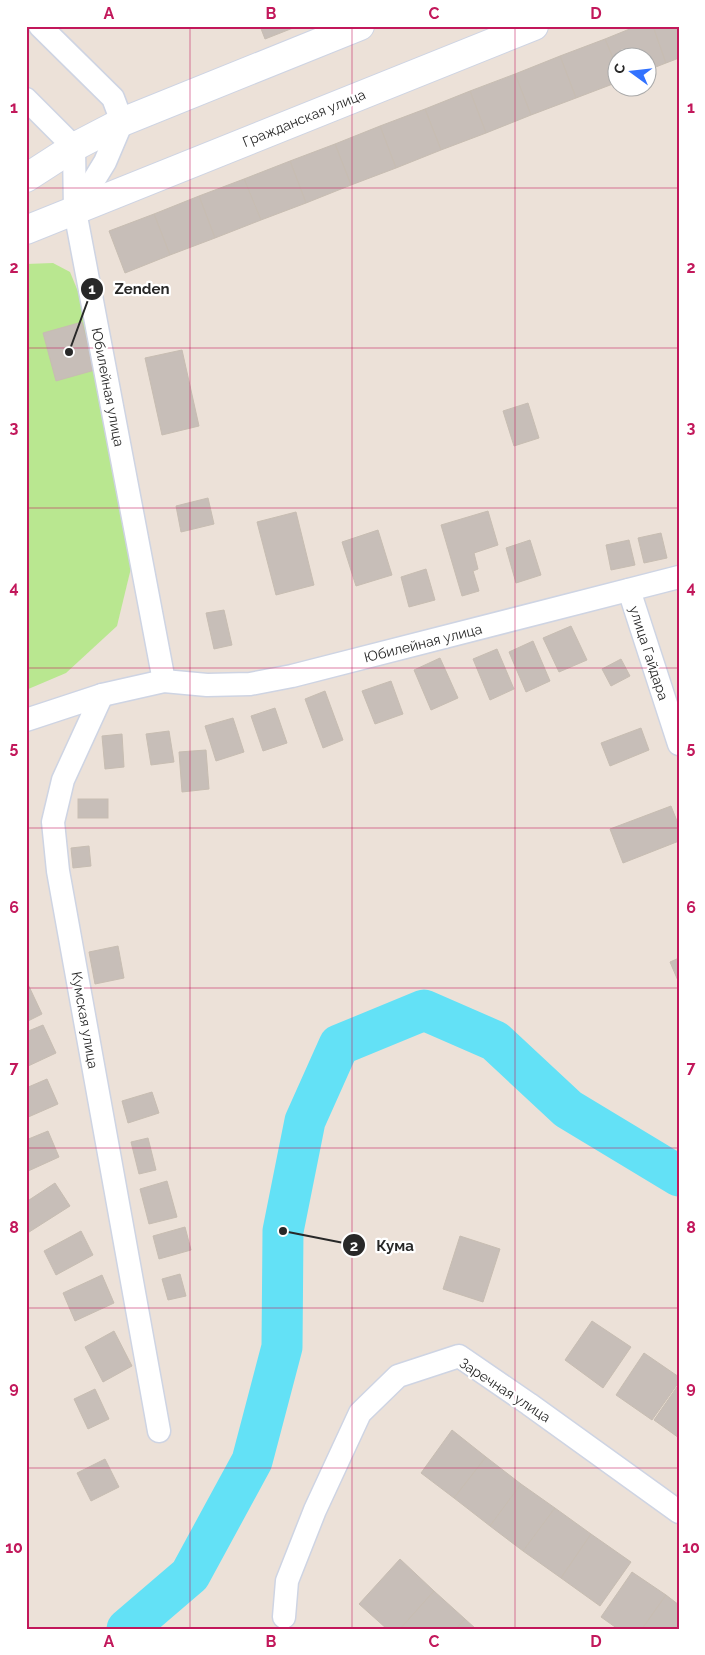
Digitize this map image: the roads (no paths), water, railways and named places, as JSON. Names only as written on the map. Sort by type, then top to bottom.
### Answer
[{"type":"street","points":[[40,26],[113,98],[122,122],[105,162],[75,211]]},
{"type":"street","points":[[26,178],[74,147],[122,122],[360,26]]},
{"type":"street","name":"Гражданская улица","points":[[26,230],[534,26]]},
{"type":"street","points":[[26,99],[74,147]]},
{"type":"street","name":"Юбилейная улица","points":[[74,147],[75,211],[164,681]]},
{"type":"street","name":"Юбилейная улица","points":[[102,695],[164,681],[206,685],[250,684],[292,676],[679,577]]},
{"type":"street","name":"улица Гайдара","points":[[629,590],[679,744]]},
{"type":"street","points":[[26,720],[102,695]]},
{"type":"street","name":"Кумская улица","points":[[102,695],[63,780],[53,822],[58,871],[159,1431]]},
{"type":"street","name":"Заречная улица","points":[[284,1625],[287,1581],[315,1510],[360,1413],[398,1376],[459,1356],[679,1512]]},
{"type":"waterway","points":[[127,1629],[190,1575],[252,1461],[282,1347],[283,1231],[305,1121],[339,1045],[424,1010],[495,1041],[568,1109],[679,1176]]},
{"type":"place","name":"Zenden","points":[[69,352]]},
{"type":"place","name":"Кума","points":[[283,1231]]}]
